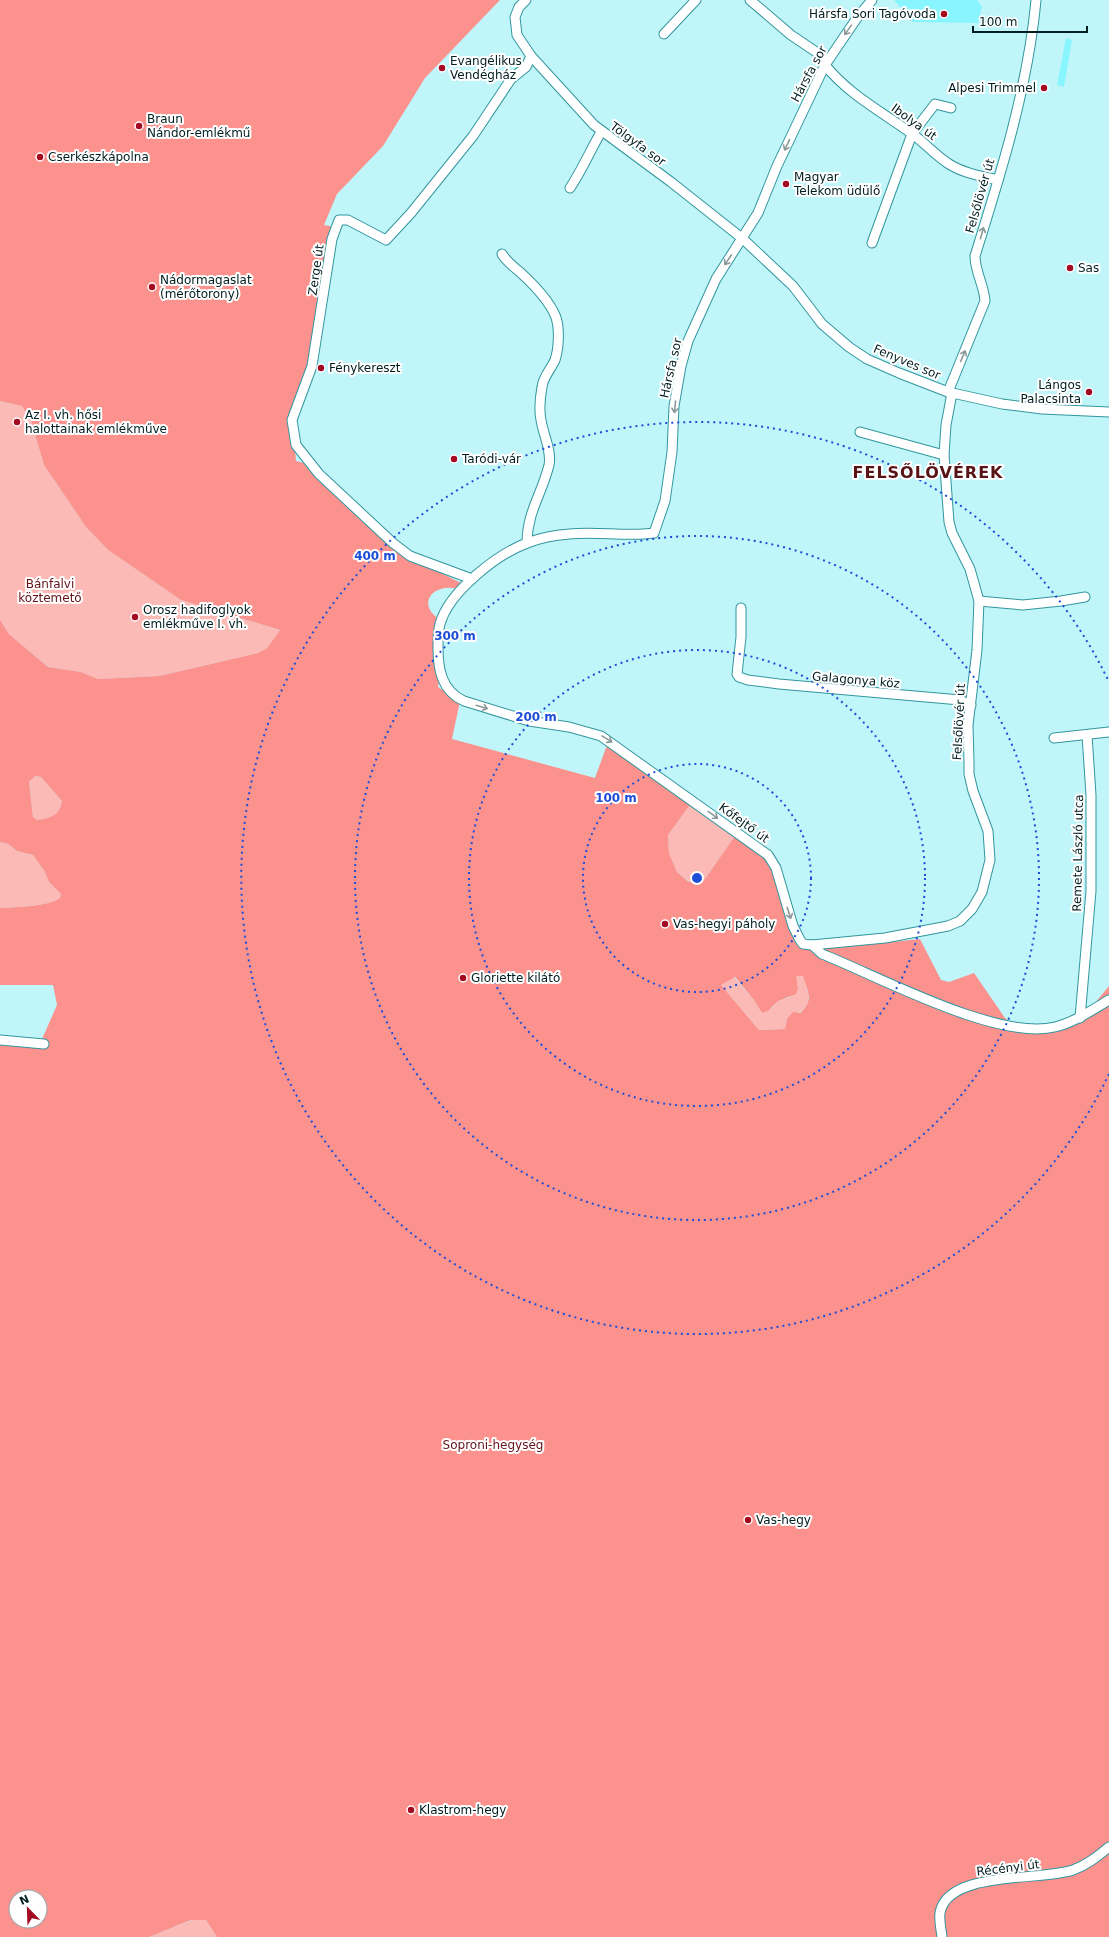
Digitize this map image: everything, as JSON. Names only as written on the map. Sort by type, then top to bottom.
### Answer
[{"type":"street","points":[[526,0],[517,11],[515,23],[517,35],[531,56]]},
{"type":"street","points":[[664,34],[696,0]]},
{"type":"street","name":"Ibolya út","points":[[750,0],[827,63],[847,87],[912,134],[949,164],[968,172],[998,180]]},
{"type":"street","name":"Hársfa sor","points":[[449,606],[472,578],[504,556],[527,543],[567,534],[594,532],[632,535],[654,533],[665,501],[672,452],[674,406],[684,352],[716,279],[743,239],[758,213],[780,160],[827,63],[857,18],[872,0]]},
{"type":"street","name":"Felsőlövér út","points":[[812,945],[885,938],[928,931],[960,921],[972,909],[982,892],[990,860],[988,831],[973,791],[969,774],[968,731],[977,650],[979,601],[970,569],[952,533],[944,455],[950,392],[985,301],[984,292],[975,268],[975,256],[998,180],[1026,71],[1036,0]]},
{"type":"street","name":"Tölgyfa sor","points":[[531,56],[601,132],[671,182],[743,239]]},
{"type":"street","name":"Zerge út","points":[[472,578],[410,556],[393,543],[319,474],[302,454],[294,440],[292,420],[312,366],[332,239],[339,220],[348,220],[386,240],[411,213],[473,136],[511,79],[526,67],[531,56]]},
{"type":"street","points":[[872,243],[912,134],[935,104],[951,108]]},
{"type":"street","points":[[570,188],[601,132]]},
{"type":"street","name":"Fenyves sor","points":[[743,239],[793,286],[804,298],[822,324],[849,347],[867,359],[950,392],[1002,404],[1042,409],[1109,412]]},
{"type":"street","points":[[502,254],[506,261],[540,292],[547,301],[557,320],[556,352],[554,360],[542,384],[540,408],[541,420],[550,457],[541,493],[530,515],[527,543]]},
{"type":"street","points":[[860,432],[944,455]]},
{"type":"street","points":[[979,601],[1023,605],[1085,597]]},
{"type":"street","name":"Kőfejtő út","points":[[449,606],[440,624],[438,665],[444,682],[455,697],[529,721],[592,732],[610,741],[768,855],[776,868],[793,926],[800,940],[804,944],[812,945],[822,954],[927,999],[1010,1027],[1054,1027],[1080,1018],[1109,1000]]},
{"type":"street","name":"Galagonya köz","points":[[741,608],[741,637],[737,674],[739,677],[748,680],[779,684],[960,700],[971,706]]},
{"type":"street","points":[[1054,738],[1109,732]]},
{"type":"street","name":"Remete László utca","points":[[1080,1018],[1091,891],[1091,795],[1087,735]]},
{"type":"street","points":[[0,1040],[44,1044]]},
{"type":"street","name":"Récényi út","points":[[942,1937],[940,1912],[954,1893],[965,1887],[986,1880],[1028,1877],[1073,1870],[1092,1860],[1109,1847]]},
{"type":"shaded area","name":"Hársfa Sori Tagóvoda","points":[[894,0],[977,0],[982,6],[978,23],[913,22]]},
{"type":"shaded area","points":[[1066,38],[1072,40],[1064,87],[1057,85]]},
{"type":"green space","name":"Soproni-hegység","points":[[0,0],[500,0],[425,78],[383,146],[337,194],[324,225],[335,227],[313,368],[293,421],[296,461],[304,463],[395,550],[463,584],[457,589],[449,588],[436,591],[428,601],[432,613],[440,620],[441,673],[438,687],[460,701],[452,739],[595,778],[607,745],[692,802],[668,835],[669,853],[677,872],[689,882],[705,879],[737,833],[776,868],[804,944],[836,948],[920,939],[941,980],[949,982],[974,973],[1005,1018],[1021,1031],[1081,1020],[1109,986],[1109,1937],[217,1937],[206,1920],[191,1920],[149,1937],[0,1937],[0,1042],[39,1046],[57,1005],[53,985],[0,985],[0,908],[31,906],[47,903],[60,898],[61,894],[49,882],[45,872],[33,855],[17,851],[8,844],[0,842],[0,620],[9,634],[48,667],[81,672],[98,679],[159,676],[258,653],[267,648],[280,630],[181,600],[108,550],[86,527],[44,465],[31,421],[22,406],[0,401]],"holes":[[[35,776],[41,777],[62,801],[57,813],[51,817],[37,820],[33,817],[29,782]],[[796,976],[803,976],[809,996],[804,1009],[800,1013],[793,1012],[787,1019],[785,1029],[759,1030],[721,985],[735,977],[754,1000],[762,1013],[768,1011],[778,1001],[796,994],[798,988]]]},
{"type":"green space","name":"Bánfalvi köztemető","points":[[0,401],[22,406],[31,421],[44,465],[86,527],[108,550],[181,600],[280,630],[267,648],[258,653],[159,676],[98,679],[81,672],[48,667],[9,634],[0,620]]},
{"type":"green space","points":[[35,776],[41,777],[62,801],[57,813],[51,817],[37,820],[33,817],[29,782]]},
{"type":"green space","points":[[692,802],[737,833],[705,879],[690,882],[677,872],[669,853],[668,835]]},
{"type":"green space","points":[[0,842],[8,844],[17,851],[33,855],[45,872],[49,882],[61,894],[60,898],[40,905],[0,908]]},
{"type":"green space","points":[[803,975],[808,991],[808,1003],[802,1011],[787,1019],[785,1029],[759,1030],[721,985],[734,977],[754,1000],[762,1013],[773,1007],[777,1001],[790,997],[798,988],[795,976]]},
{"type":"green space","points":[[197,1918],[206,1920],[217,1937],[149,1937]]},
{"type":"place","name":"Hársfa Sori Tagóvoda","points":[[944,14]]},
{"type":"place","name":"Evangélikus Vendégház","points":[[442,68]]},
{"type":"place","name":"Alpesi Trimmel","points":[[1044,88]]},
{"type":"place","name":"Braun Nándor-emlékmű","points":[[139,126]]},
{"type":"place","name":"Cserkészkápolna","points":[[40,157]]},
{"type":"place","name":"Magyar Telekom üdülő","points":[[786,184]]},
{"type":"place","name":"Sas","points":[[1070,268]]},
{"type":"place","name":"Nádormagaslat (mérőtorony)","points":[[152,287]]},
{"type":"place","name":"Fénykereszt","points":[[321,368]]},
{"type":"place","name":"Lángos Palacsinta","points":[[1089,392]]},
{"type":"place","name":"Az I. vh. hősi halottainak emlékműve","points":[[17,422]]},
{"type":"place","name":"Taródi-vár","points":[[454,459]]},
{"type":"place","name":"Orosz hadifoglyok emlékműve I. vh.","points":[[135,617]]},
{"type":"place","name":"Vas-hegyi páholy","points":[[665,924]]},
{"type":"place","name":"Gloriette kilátó","points":[[463,978]]},
{"type":"place","name":"Vas-hegy","points":[[748,1520]]},
{"type":"place","name":"Klastrom-hegy","points":[[411,1810]]},
{"type":"district","name":"FELSŐLÖVÉREK","points":[[928,472]]}]
